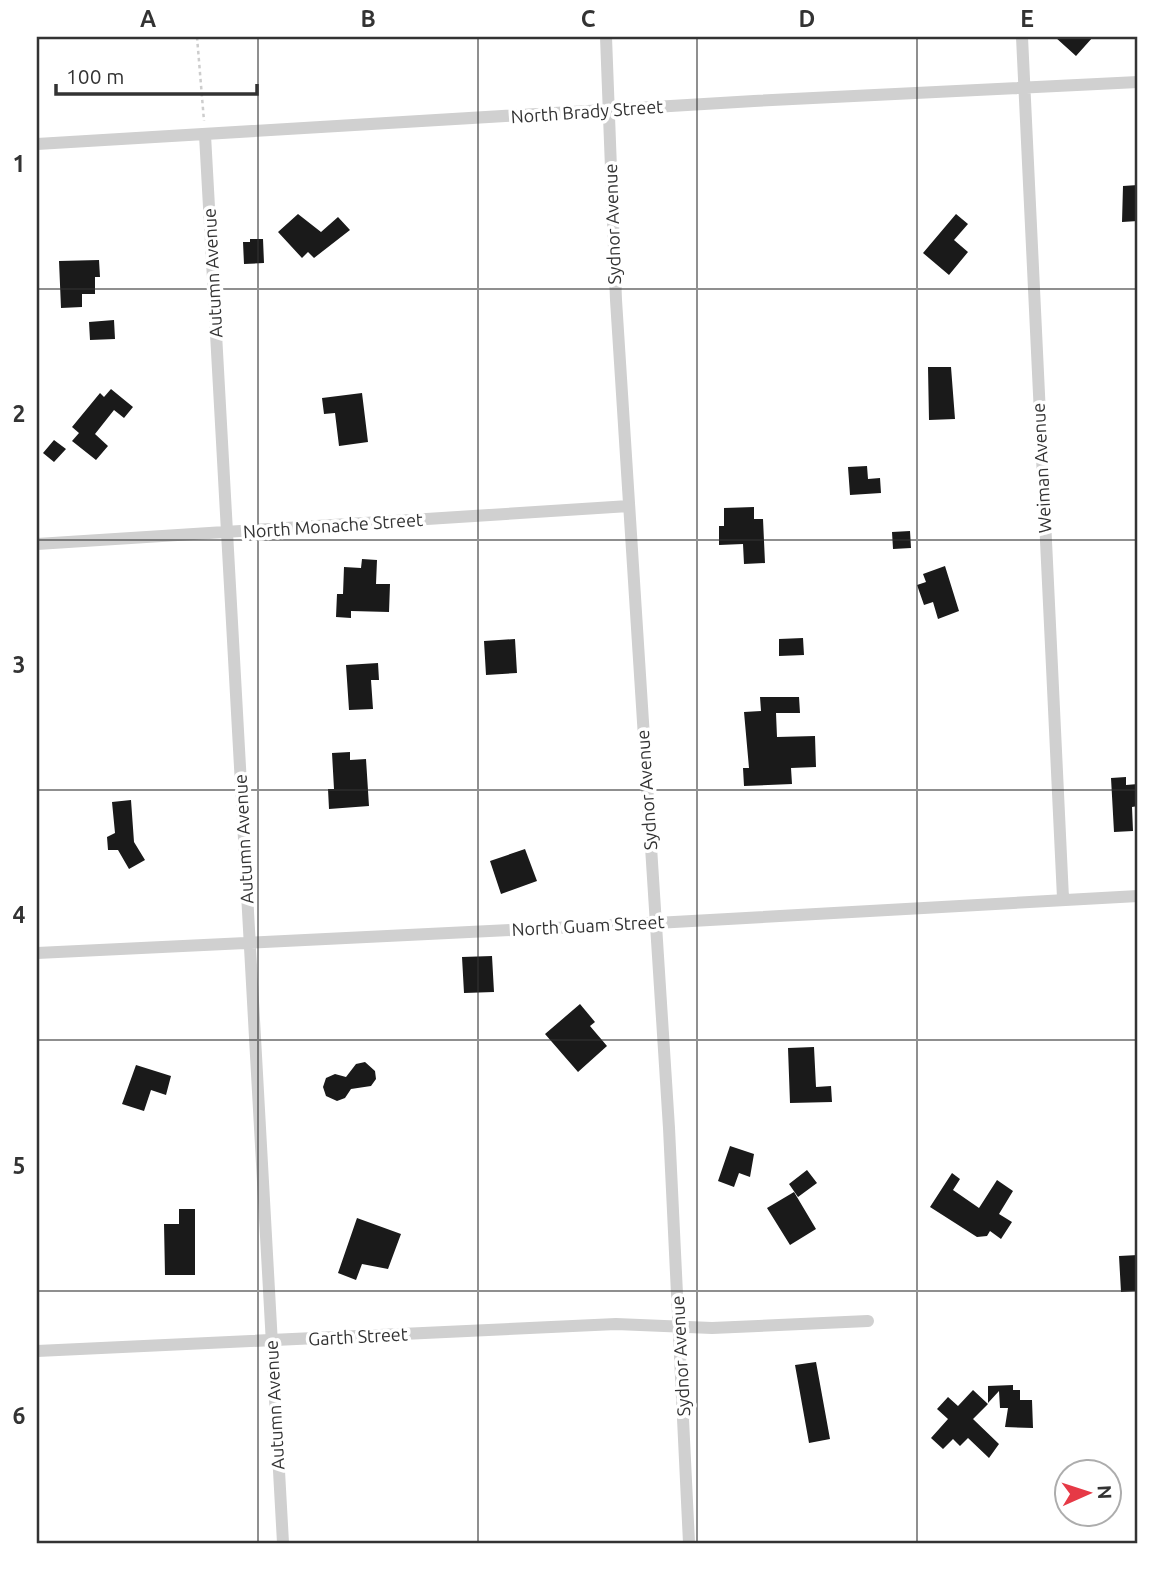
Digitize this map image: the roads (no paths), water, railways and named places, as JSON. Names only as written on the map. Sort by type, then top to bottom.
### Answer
[{"type":"street","name":"Sydnor Avenue","points":[[606,37],[616,300],[680,1327],[689,1543]]},
{"type":"street","name":"Weiman Avenue","points":[[1022,37],[1063,898]]},
{"type":"street","name":"North Brady Street","points":[[37,144],[1138,82]]},
{"type":"street","name":"Autumn Avenue","points":[[205,135],[283,1543]]},
{"type":"street","name":"North Monache Street","points":[[37,544],[629,506]]},
{"type":"street","name":"North Guam Street","points":[[37,953],[1138,896]]},
{"type":"street","name":"Garth Street","points":[[37,1351],[616,1324],[712,1328],[869,1321]]}]
